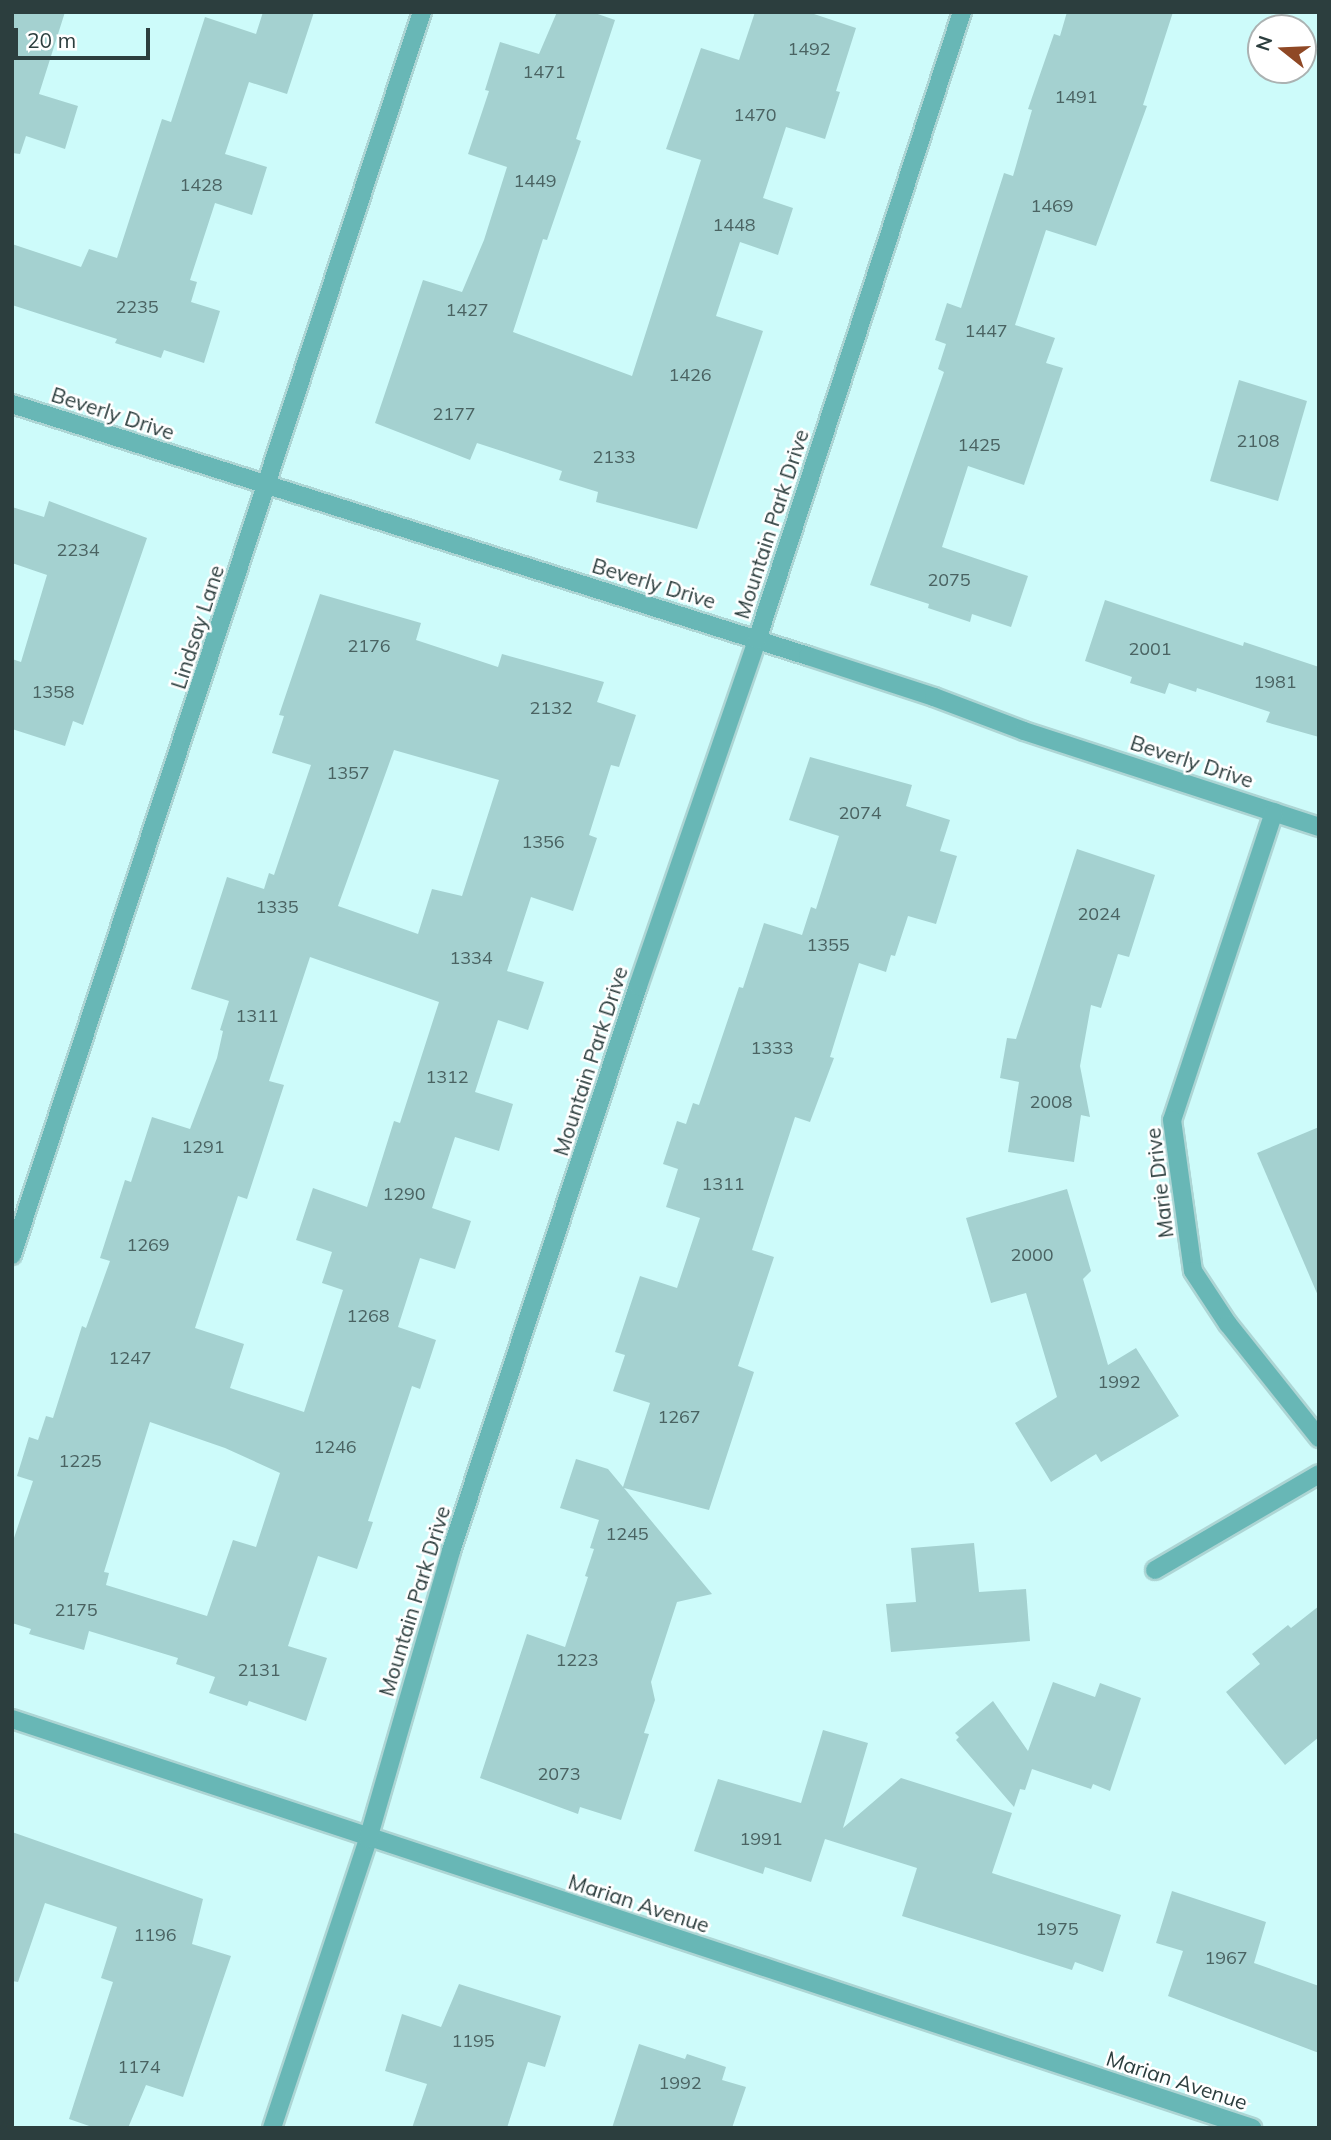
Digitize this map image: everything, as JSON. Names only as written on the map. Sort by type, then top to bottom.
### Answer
[{"type":"street","name":"Lindsay Lane","points":[[12,1255],[422,12]]},
{"type":"street","name":"Mountain Park Drive","points":[[272,2128],[368,1839],[452,1551],[638,986],[757,640],[962,12]]},
{"type":"street","name":"Beverly Drive","points":[[12,404],[267,487],[757,640],[1319,827]]},
{"type":"street","name":"Marie Drive","points":[[1274,812],[1172,1120],[1193,1271],[1228,1324],[1319,1438]]},
{"type":"street","points":[[1155,1570],[1319,1474]]},
{"type":"street","name":"Marian Avenue","points":[[12,1719],[368,1839],[1252,2128]]},
{"type":"building","points":[[12,12],[65,12],[39,94],[78,106],[65,149],[26,136],[20,154],[12,153]]},
{"type":"building","points":[[263,12],[314,12],[287,94],[249,82],[225,154],[267,167],[252,215],[215,203],[190,280],[197,282],[191,302],[220,311],[204,363],[164,350],[161,358],[115,343],[117,339],[12,305],[12,244],[81,267],[89,249],[117,258],[162,119],[171,122],[205,17],[256,34]]},
{"type":"building","points":[[557,12],[592,12],[615,20],[576,139],[581,141],[547,240],[543,239],[513,332],[632,376],[701,160],[666,149],[701,48],[739,60],[755,12],[808,12],[856,28],[836,91],[840,92],[825,139],[786,127],[763,198],[793,208],[778,255],[740,242],[716,316],[763,331],[697,529],[596,502],[598,492],[559,480],[562,471],[477,443],[470,460],[375,423],[423,280],[462,292],[484,240],[507,167],[468,154],[489,91],[485,90],[500,42],[539,54]]},
{"type":"building","points":[[1067,12],[1173,12],[1143,105],[1147,106],[1096,246],[1046,230],[1015,325],[1055,338],[1046,363],[1063,368],[1024,485],[968,466],[942,547],[1028,576],[1011,627],[972,614],[970,622],[928,608],[929,604],[870,585],[944,372],[938,369],[946,344],[935,340],[947,303],[961,308],[1004,173],[1013,176],[1032,110],[1028,109],[1054,34],[1060,36]]},
{"type":"building","points":[[1239,380],[1307,401],[1278,501],[1210,481]]},
{"type":"building","points":[[49,501],[147,538],[83,725],[73,721],[65,746],[12,729],[12,659],[21,662],[47,575],[12,563],[12,507],[44,517]]},
{"type":"building","points":[[320,594],[421,623],[416,640],[498,667],[502,654],[604,682],[597,702],[636,715],[619,767],[611,765],[589,835],[597,838],[573,911],[531,897],[507,971],[544,982],[528,1030],[498,1020],[475,1092],[513,1104],[499,1151],[455,1137],[432,1208],[471,1221],[455,1269],[420,1258],[398,1327],[436,1340],[420,1389],[412,1386],[368,1521],[373,1522],[357,1569],[318,1556],[288,1646],[327,1658],[306,1721],[249,1701],[247,1706],[209,1693],[215,1677],[176,1664],[178,1658],[89,1631],[84,1650],[29,1634],[31,1629],[12,1623],[12,1544],[33,1481],[17,1476],[29,1437],[38,1440],[46,1416],[53,1418],[82,1326],[86,1328],[110,1261],[100,1258],[125,1180],[131,1182],[152,1117],[190,1129],[217,1058],[223,1031],[220,1030],[229,1001],[191,989],[227,877],[264,889],[269,873],[274,875],[311,765],[272,753],[284,716],[279,715]],"holes":[[[394,750],[499,780],[462,896],[432,889],[418,934],[338,906]],[[310,957],[439,1002],[400,1123],[394,1121],[367,1207],[313,1188],[296,1240],[332,1252],[322,1283],[343,1290],[304,1412],[230,1388],[244,1344],[195,1328],[238,1196],[247,1199],[284,1085],[269,1081]],[[150,1422],[225,1448],[280,1473],[256,1547],[233,1540],[207,1616],[106,1585],[109,1573],[104,1572]]]},
{"type":"building","points":[[1105,600],[1243,646],[1244,642],[1319,667],[1319,737],[1266,722],[1270,712],[1197,688],[1196,692],[1169,683],[1165,694],[1130,683],[1132,677],[1085,661]]},
{"type":"building","points":[[810,757],[912,785],[906,806],[950,820],[940,851],[957,856],[936,924],[908,916],[895,956],[891,955],[886,972],[859,963],[830,1057],[834,1058],[810,1122],[795,1117],[752,1250],[774,1257],[738,1366],[754,1372],[709,1510],[624,1488],[712,1594],[677,1602],[651,1682],[655,1700],[644,1733],[649,1734],[621,1820],[580,1807],[578,1814],[480,1778],[527,1634],[565,1647],[588,1577],[585,1576],[594,1549],[590,1548],[599,1520],[560,1508],[576,1459],[608,1469],[623,1487],[650,1403],[613,1391],[625,1355],[615,1352],[640,1276],[677,1288],[700,1218],[666,1207],[678,1169],[663,1164],[677,1121],[686,1124],[693,1103],[699,1105],[764,923],[802,935],[811,907],[816,909],[839,836],[789,820]]},
{"type":"building","points":[[1077,849],[1155,875],[1129,957],[1118,954],[1101,1008],[1091,1005],[1080,1066],[1090,1117],[1081,1115],[1074,1162],[1008,1152],[1019,1082],[1000,1078],[1007,1038],[1016,1039]]},
{"type":"building","points":[[1319,1127],[1319,1298],[1257,1153]]},
{"type":"building","points":[[1067,1189],[1091,1271],[1083,1279],[1108,1365],[1136,1348],[1179,1416],[1101,1462],[1096,1454],[1051,1482],[1015,1423],[1057,1397],[1026,1293],[991,1303],[966,1218]]},
{"type":"building","points":[[974,1543],[979,1592],[1026,1589],[1030,1641],[891,1652],[886,1604],[916,1602],[911,1548]]},
{"type":"building","points":[[1319,1606],[1319,1737],[1285,1765],[1226,1692],[1260,1664],[1252,1654],[1288,1625],[1291,1628]]},
{"type":"building","points":[[1053,1682],[1095,1697],[1100,1683],[1141,1698],[1110,1791],[1093,1784],[1091,1789],[1032,1769],[1025,1790],[1020,1789],[1014,1807],[956,1740],[959,1737],[955,1733],[993,1701],[1028,1751]]},
{"type":"building","points":[[823,1730],[868,1743],[843,1828],[901,1778],[1012,1813],[992,1873],[1121,1915],[1103,1972],[1075,1962],[1072,1970],[902,1916],[917,1868],[825,1839],[811,1882],[765,1867],[763,1874],[694,1851],[718,1779],[801,1803]]},
{"type":"building","points":[[12,1832],[203,1899],[192,1944],[231,1956],[183,2097],[146,2085],[128,2128],[95,2128],[69,2119],[113,1982],[101,1978],[117,1927],[45,1903],[18,1982],[12,1981]]},
{"type":"building","points":[[1172,1891],[1266,1922],[1254,1963],[1319,1986],[1319,2053],[1168,1996],[1183,1951],[1156,1943]]},
{"type":"building","points":[[459,1984],[561,2016],[545,2067],[528,2062],[507,2128],[412,2128],[427,2084],[385,2071],[402,2014],[441,2027]]},
{"type":"building","points":[[639,2044],[685,2059],[687,2054],[726,2067],[722,2080],[746,2087],[732,2128],[612,2128]]}]
